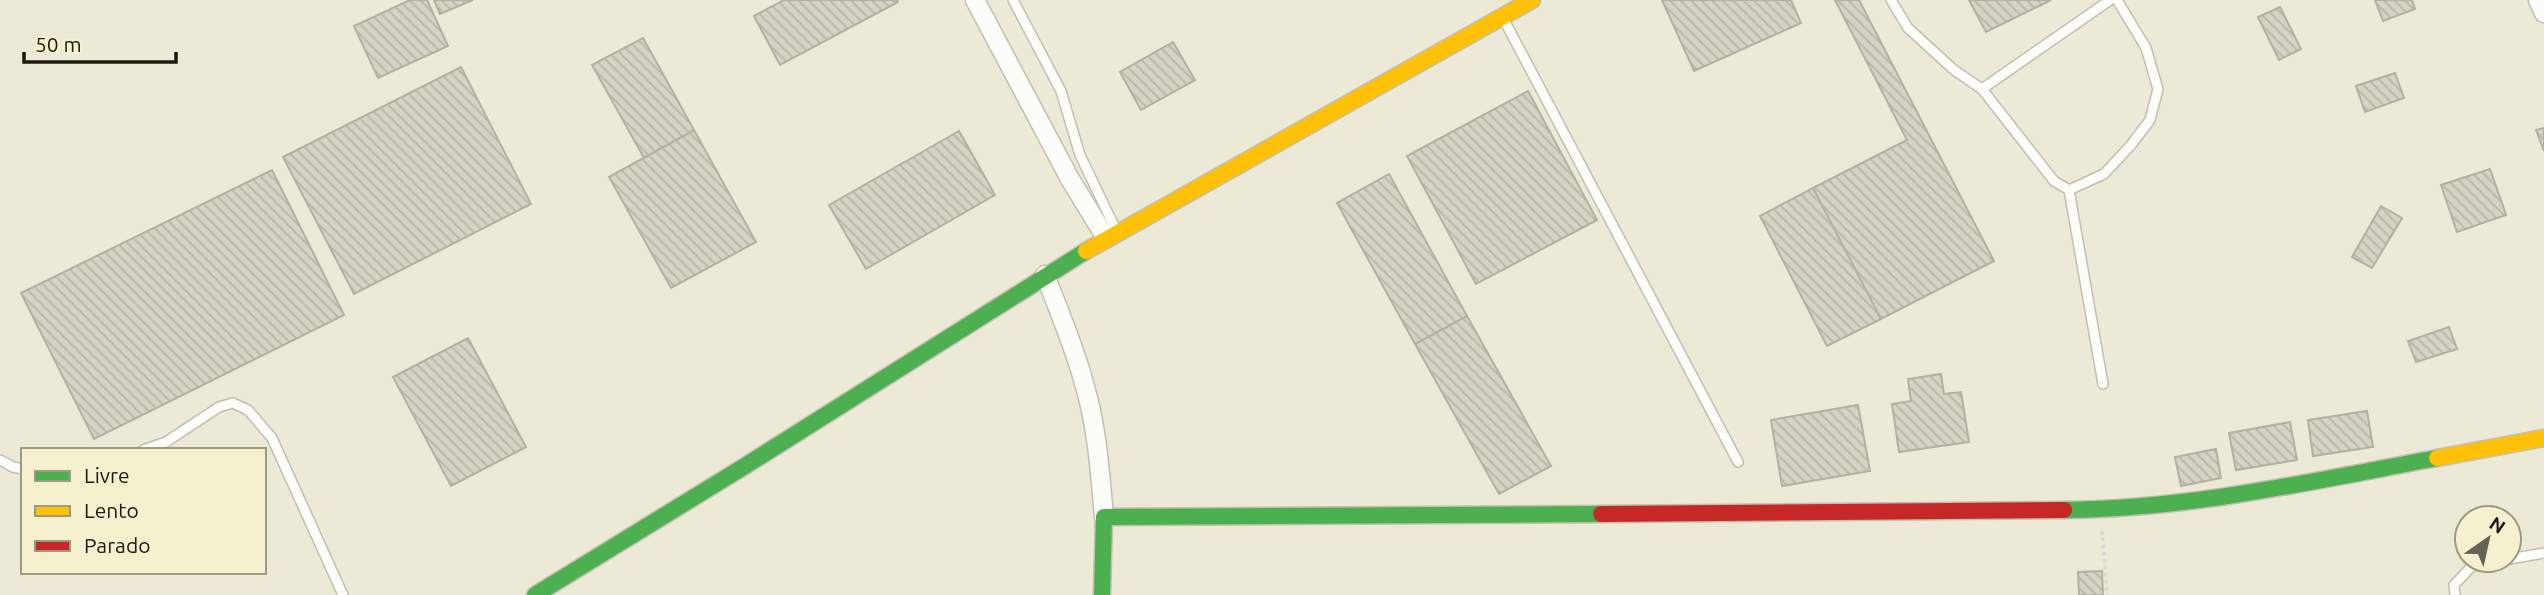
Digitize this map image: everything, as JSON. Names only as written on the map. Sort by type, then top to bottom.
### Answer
[{"type":"street","points":[[975,0],[1070,179],[1111,235]]},
{"type":"street","points":[[535,595],[1111,235],[1532,0]]},
{"type":"street","points":[[2538,0],[2544,13]]},
{"type":"street","points":[[1045,275],[1085,384],[1096,438],[1104,517],[1102,595]]},
{"type":"street","points":[[1104,517],[2100,510],[2239,495],[2544,438]]},
{"type":"lane","points":[[1013,0],[1061,91],[1080,155],[1111,235]]},
{"type":"lane","points":[[1891,0],[1908,28],[1954,70],[1982,89],[2054,181],[2069,190],[2103,384]]},
{"type":"lane","points":[[1982,89],[2110,0]]},
{"type":"lane","points":[[2069,190],[2105,174],[2131,145],[2150,120],[2158,89],[2146,48],[2117,0]]},
{"type":"lane","points":[[1502,17],[1738,462]]},
{"type":"lane","points":[[150,448],[166,442],[219,407],[233,403],[248,410],[272,438],[343,595]]},
{"type":"lane","points":[[0,460],[21,469]]},
{"type":"lane","points":[[2523,557],[2544,553]]},
{"type":"lane","points":[[2455,595],[2454,585],[2465,574]]},
{"type":"path","points":[[2100,510],[2107,595]]},
{"type":"building","points":[[410,0],[427,0],[448,46],[378,78],[354,26]]},
{"type":"building","points":[[434,0],[473,0],[440,14]]},
{"type":"building","points":[[784,0],[898,2],[780,65],[754,16]]},
{"type":"building","points":[[1662,0],[1791,0],[1801,23],[1694,71]]},
{"type":"building","points":[[1835,0],[1859,0],[1994,261],[1881,319],[1813,188],[1907,140]]},
{"type":"building","points":[[1969,0],[2051,0],[1986,32]]},
{"type":"building","points":[[2375,0],[2412,0],[2415,9],[2383,21]]},
{"type":"building","points":[[2280,7],[2301,49],[2279,60],[2258,17]]},
{"type":"building","points":[[643,38],[694,130],[644,158],[592,65]]},
{"type":"building","points":[[1173,42],[1195,80],[1141,110],[1120,72]]},
{"type":"building","points":[[461,67],[531,204],[354,294],[283,157]]},
{"type":"building","points":[[2395,73],[2404,98],[2365,112],[2356,86]]},
{"type":"building","points":[[1528,91],[1597,220],[1476,284],[1407,156]]},
{"type":"building","points":[[2544,128],[2544,151],[2536,130]]},
{"type":"building","points":[[694,130],[756,242],[671,288],[609,177]]},
{"type":"building","points":[[959,131],[995,195],[866,269],[829,205]]},
{"type":"building","points":[[2490,169],[2506,215],[2457,232],[2441,185]]},
{"type":"building","points":[[272,170],[344,315],[94,439],[21,293]]},
{"type":"building","points":[[1389,174],[1467,316],[1415,344],[1337,203]]},
{"type":"building","points":[[1813,188],[1881,319],[1827,346],[1760,216]]},
{"type":"building","points":[[2381,206],[2402,218],[2372,268],[2352,257]]},
{"type":"building","points":[[1467,316],[1551,466],[1499,494],[1415,344]]},
{"type":"building","points":[[2449,327],[2457,349],[2416,362],[2408,341]]},
{"type":"building","points":[[468,338],[526,447],[451,486],[393,377]]},
{"type":"building","points":[[1941,374],[1944,394],[1961,392],[1969,442],[1899,452],[1892,404],[1911,401],[1908,379]]},
{"type":"building","points":[[1858,405],[1870,471],[1782,486],[1771,420]]},
{"type":"building","points":[[2367,411],[2373,447],[2313,456],[2308,420]]},
{"type":"building","points":[[2290,422],[2297,460],[2236,470],[2229,433]]},
{"type":"building","points":[[2216,449],[2221,478],[2181,486],[2175,457]]},
{"type":"building","points":[[2102,571],[2103,595],[2079,595],[2078,572]]},
{"type":"traffic: fast","points":[[535,595],[1086,251]]},
{"type":"traffic: fast","points":[[2064,510],[2158,505],[2205,499],[2437,458]]},
{"type":"traffic: fast","points":[[1102,595],[1104,517],[1601,514]]},
{"type":"traffic: slow","points":[[1086,251],[1532,0]]},
{"type":"traffic: slow","points":[[2437,458],[2544,438]]},
{"type":"traffic: jam","points":[[1601,514],[2064,510]]}]
